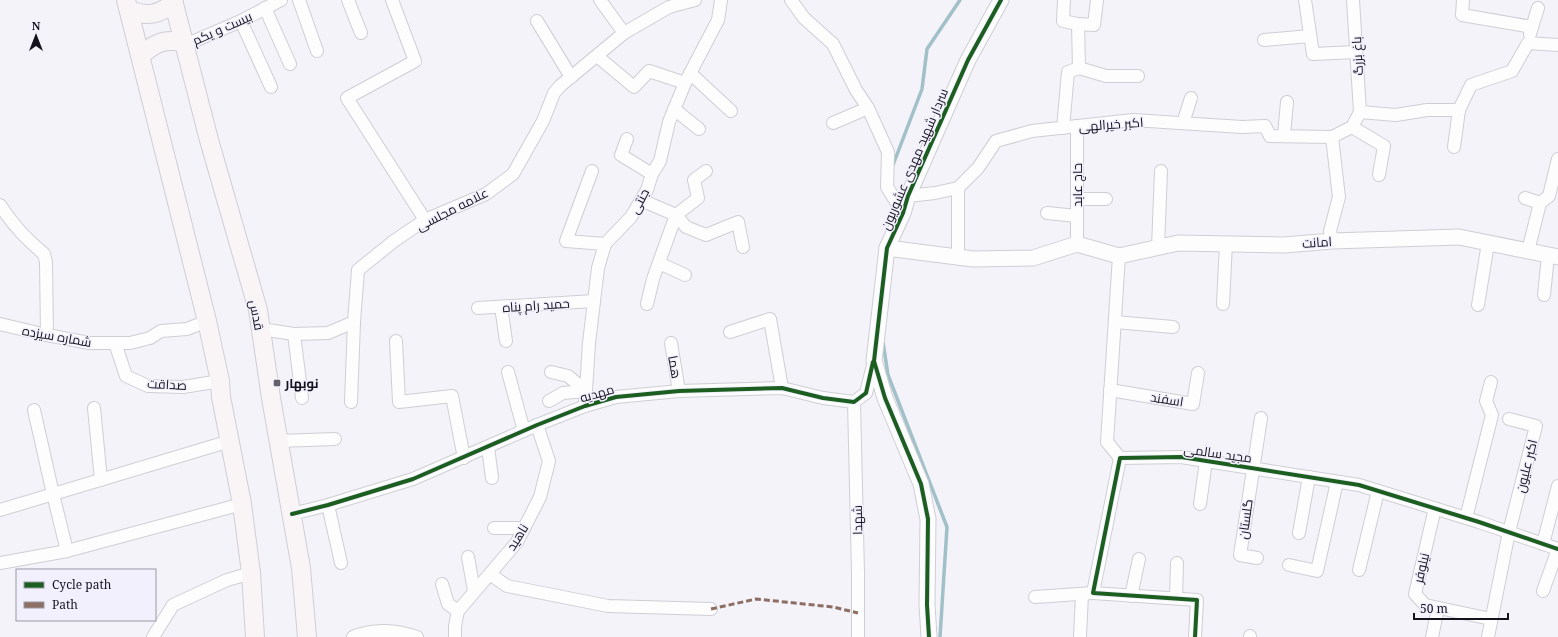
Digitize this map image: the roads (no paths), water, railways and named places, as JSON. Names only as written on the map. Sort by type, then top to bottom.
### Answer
[{"type":"main road","points":[[127,5],[140,14],[152,14],[163,11],[174,2]]},
{"type":"main road","name":"قدس","points":[[174,2],[209,140],[258,310],[278,441],[301,568],[307,637]]},
{"type":"main road","points":[[127,5],[141,55],[207,321],[220,381],[242,504],[251,572],[255,637]]},
{"type":"main road","points":[[141,55],[153,45],[161,41],[174,41],[184,44]]},
{"type":"street","name":"بیست و یکم","points":[[184,44],[241,21],[281,0]]},
{"type":"street","points":[[299,0],[317,52]]},
{"type":"street","points":[[348,0],[361,33]]},
{"type":"street","points":[[392,0],[415,61],[348,98],[425,220]]},
{"type":"street","points":[[600,0],[624,33]]},
{"type":"street","name":"علامه مجلسی","points":[[351,402],[354,322],[358,270],[394,241],[425,220],[486,194],[513,174],[543,121],[554,93],[624,33],[670,7],[695,0]]},
{"type":"street","name":"جنتی","points":[[585,406],[589,343],[598,268],[606,244],[632,217],[647,190],[652,174],[660,161],[669,122],[674,109],[687,78],[718,20],[721,0]]},
{"type":"street","points":[[791,0],[804,18],[833,44],[856,90],[868,108],[888,152],[887,186],[903,213]]},
{"type":"street","name":"سردار شهید مهدی عشوریون","points":[[929,637],[927,604],[928,519],[921,484],[885,398],[874,361],[886,248],[903,213],[908,196],[968,60],[1001,0]]},
{"type":"street","points":[[1064,0],[1063,21],[1094,25],[1097,0]]},
{"type":"street","points":[[1305,0],[1313,54],[1356,52]]},
{"type":"street","name":"باغ بزرگ","points":[[1353,0],[1360,112]]},
{"type":"street","points":[[1464,0],[1462,15],[1532,27]]},
{"type":"street","points":[[265,8],[290,64]]},
{"type":"street","points":[[1454,147],[1459,110],[1471,85],[1512,71],[1528,43],[1538,8]]},
{"type":"street","points":[[538,20],[571,77]]},
{"type":"street","points":[[241,21],[271,87]]},
{"type":"street","points":[[1078,24],[1079,68]]},
{"type":"street","points":[[1264,40],[1310,36]]},
{"type":"street","points":[[1528,43],[1558,45]]},
{"type":"street","points":[[597,56],[634,87],[649,71],[687,78],[731,111]]},
{"type":"street","points":[[1063,128],[1068,72],[1079,68],[1106,76],[1138,76]]},
{"type":"street","points":[[1183,123],[1191,98]]},
{"type":"street","points":[[1284,135],[1287,102]]},
{"type":"street","points":[[833,123],[868,108]]},
{"type":"street","points":[[674,109],[699,129]]},
{"type":"street","points":[[1332,241],[1330,231],[1339,197],[1332,137],[1352,127],[1360,112],[1396,115],[1427,110],[1459,110]]},
{"type":"street","name":"اکبر خیرالهی","points":[[958,188],[978,168],[996,141],[1032,131],[1134,120],[1242,127],[1265,126],[1270,136],[1284,135],[1332,137]]},
{"type":"street","name":"حاج عابد","points":[[1076,126],[1077,244]]},
{"type":"street","points":[[1352,127],[1384,146],[1379,175]]},
{"type":"street","points":[[627,139],[622,155],[652,174]]},
{"type":"street","points":[[1528,251],[1540,203],[1549,196],[1558,160]]},
{"type":"street","points":[[592,171],[566,241],[606,244]]},
{"type":"street","points":[[647,304],[653,279],[676,215],[698,198],[694,180],[706,171]]},
{"type":"street","points":[[1158,247],[1161,171]]},
{"type":"street","points":[[908,196],[935,193],[958,188],[958,258]]},
{"type":"street","points":[[1525,198],[1540,203]]},
{"type":"street","points":[[1077,199],[1106,199]]},
{"type":"street","points":[[641,200],[676,215],[686,227],[706,235],[738,222],[743,247]]},
{"type":"street","points":[[0,205],[6,216],[28,241],[44,254],[46,262],[47,336]]},
{"type":"street","points":[[1047,213],[1077,216]]},
{"type":"street","name":"امانت","points":[[1077,244],[1119,256],[1178,243],[1284,245],[1332,241],[1459,237],[1553,256]]},
{"type":"street","points":[[1223,304],[1226,243]]},
{"type":"street","points":[[1478,305],[1488,243]]},
{"type":"street","points":[[886,248],[958,258],[1034,258],[1077,244]]},
{"type":"street","points":[[1080,637],[1087,594],[1120,458],[1107,442],[1119,256]]},
{"type":"street","points":[[1544,294],[1553,256]]},
{"type":"street","points":[[659,263],[685,275]]},
{"type":"street","name":"حمید رام پناه","points":[[478,308],[594,301]]},
{"type":"street","points":[[501,307],[506,341]]},
{"type":"street","points":[[730,332],[770,319],[782,388]]},
{"type":"street","name":"شماره سیزده","points":[[0,324],[47,336],[90,343],[130,343],[150,338],[161,331],[187,329],[207,321]]},
{"type":"street","points":[[261,330],[294,334],[328,333],[354,322]]},
{"type":"street","points":[[1115,322],[1173,327]]},
{"type":"street","points":[[294,334],[302,398]]},
{"type":"street","points":[[396,341],[399,402],[452,396],[464,458]]},
{"type":"street","name":"صداقت","points":[[116,343],[126,376],[148,386],[183,387],[220,381]]},
{"type":"street","name":"هما","points":[[671,343],[679,390]]},
{"type":"street","points":[[854,402],[866,393],[874,361]]},
{"type":"street","points":[[508,372],[524,431]]},
{"type":"street","points":[[551,372],[568,376],[586,391]]},
{"type":"street","name":"اسفند","points":[[1110,390],[1193,404],[1198,373]]},
{"type":"street","points":[[1466,518],[1492,415],[1486,400],[1491,382]]},
{"type":"street","name":"مهدیه","points":[[292,514],[413,480],[537,425],[585,406],[616,397],[679,390],[782,388],[823,398],[854,402]]},
{"type":"street","points":[[549,400],[564,393],[586,391]]},
{"type":"street","name":"شهدا","points":[[854,402],[858,637]]},
{"type":"street","points":[[94,408],[101,480]]},
{"type":"street","points":[[34,410],[67,551]]},
{"type":"street","points":[[1253,467],[1261,418]]},
{"type":"street","name":"اکبر علیون","points":[[1509,419],[1536,426],[1509,532]]},
{"type":"street","name":"ناهید","points":[[458,611],[517,542],[540,497],[549,461],[537,425]]},
{"type":"street","points":[[278,441],[335,439]]},
{"type":"street","points":[[0,510],[230,441]]},
{"type":"street","points":[[488,448],[492,478]]},
{"type":"street","name":"مجید سالمی","points":[[1120,458],[1181,457],[1253,467],[1359,485],[1435,508],[1558,549]]},
{"type":"street","points":[[1200,504],[1206,461]]},
{"type":"street","name":"گلستان","points":[[1253,467],[1240,555],[1257,558]]},
{"type":"street","points":[[1299,533],[1308,477]]},
{"type":"street","points":[[1289,565],[1317,571],[1337,482]]},
{"type":"street","points":[[1544,544],[1558,486]]},
{"type":"street","points":[[1359,570],[1378,491]]},
{"type":"street","points":[[0,563],[67,551],[242,504]]},
{"type":"street","points":[[328,505],[341,563]]},
{"type":"street","name":"نیلوفر","points":[[1435,508],[1415,594],[1425,605],[1491,620]]},
{"type":"street","points":[[494,528],[524,528]]},
{"type":"street","points":[[1488,637],[1509,532]]},
{"type":"street","points":[[1543,591],[1558,549]]},
{"type":"street","points":[[468,557],[474,591]]},
{"type":"street","points":[[1131,596],[1139,559]]},
{"type":"street","points":[[1176,563],[1176,598]]},
{"type":"street","points":[[153,637],[173,604],[227,580],[251,572]]},
{"type":"street","points":[[490,574],[507,586],[608,606],[711,609]]},
{"type":"street","points":[[442,584],[448,604],[458,611],[455,626],[455,637]]},
{"type":"street","points":[[1035,598],[1087,594],[1197,600],[1195,637]]},
{"type":"street","points":[[1432,637],[1438,608]]},
{"type":"street","points":[[353,637],[359,634],[389,630],[418,637]]},
{"type":"waterway","points":[[893,165],[922,89],[927,49],[960,0]]},
{"type":"waterway","points":[[894,205],[894,219]]},
{"type":"waterway","points":[[883,342],[888,375],[947,527],[940,637]]},
{"type":"place","name":"نوبهار","points":[[277,383]]}]
